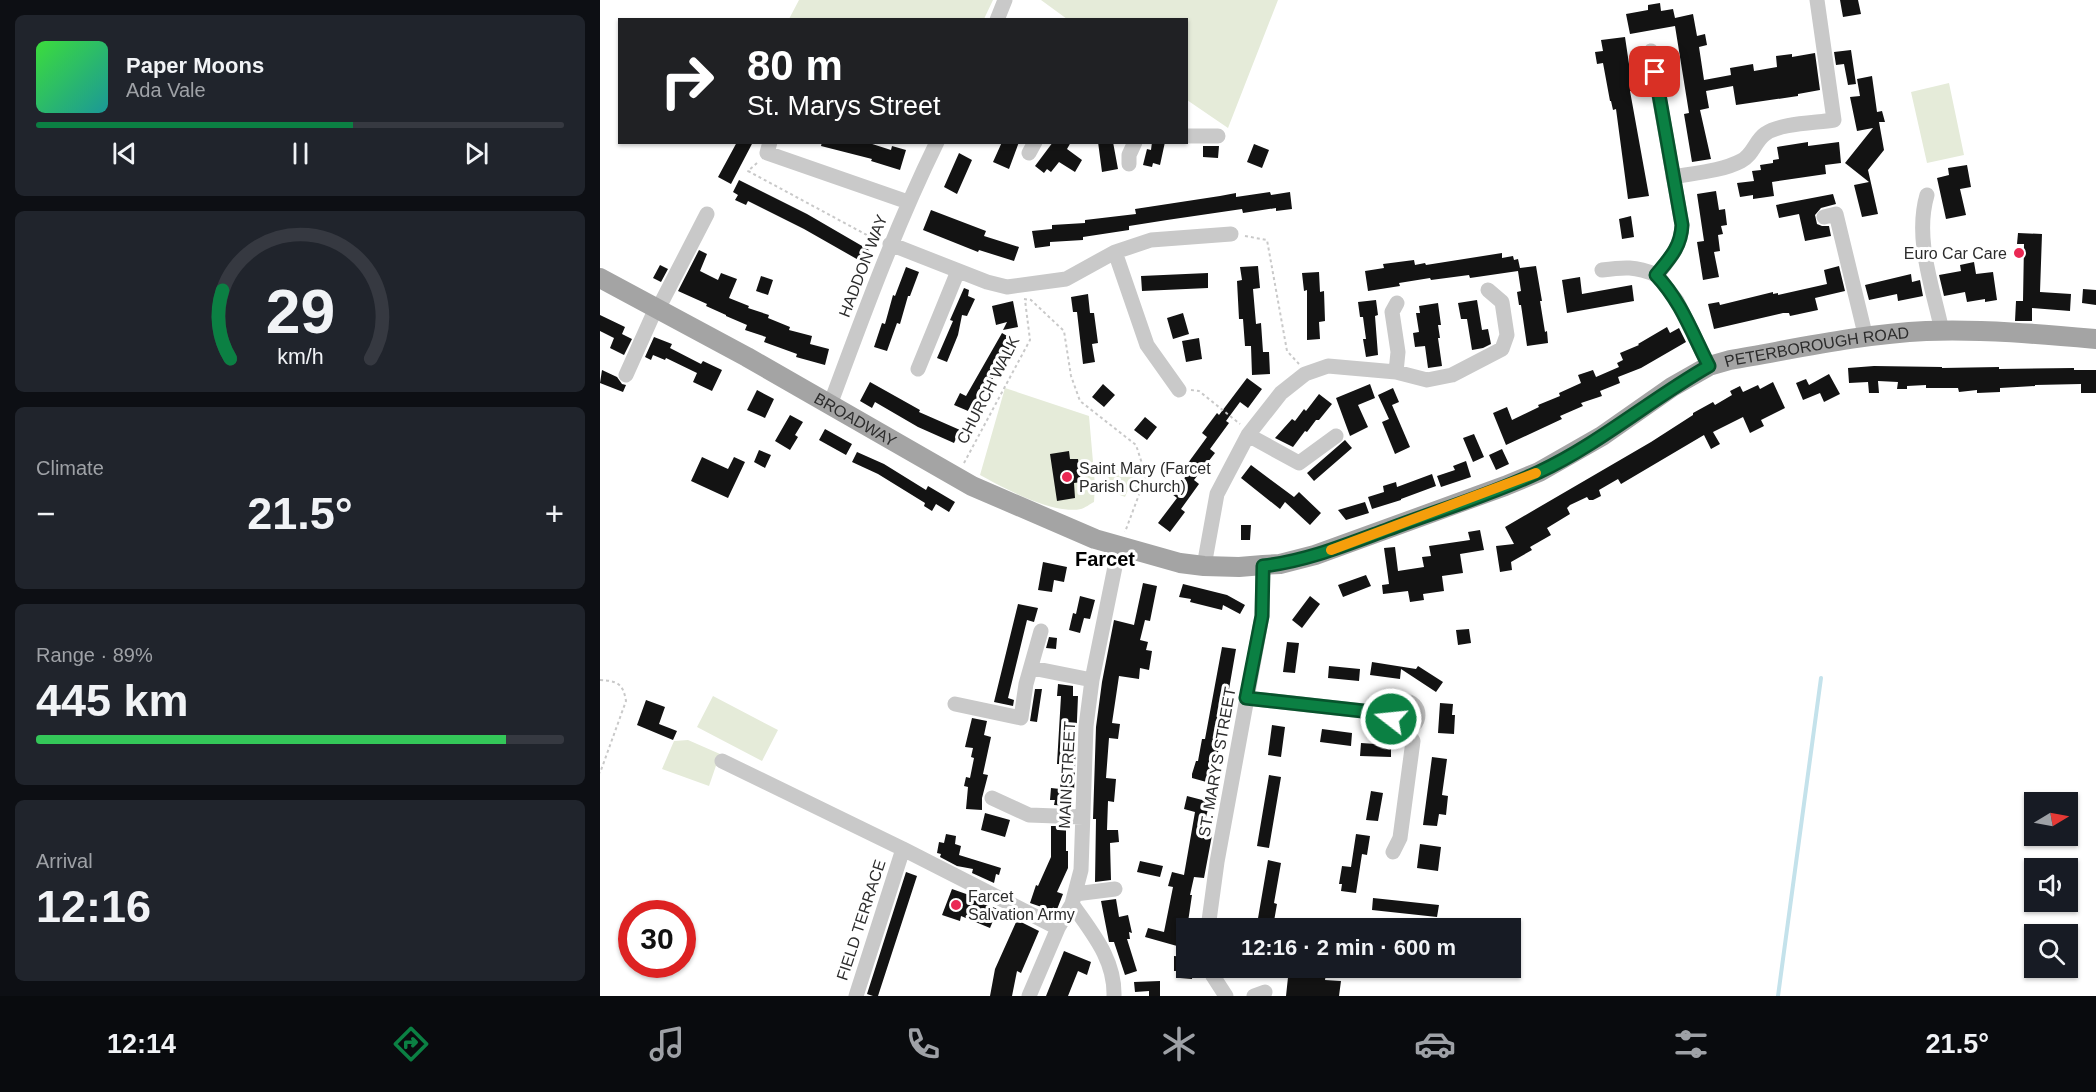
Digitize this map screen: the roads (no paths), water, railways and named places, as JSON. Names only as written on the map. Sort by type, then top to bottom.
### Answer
[{"type":"main road","name":"BROADWAY","points":[[600,278],[747,357],[972,486],[1095,539],[1121,543]]},
{"type":"main road","name":"PETERBOROUGH ROAD","points":[[1121,543],[1180,563],[1204,566],[1263,566],[1315,555],[1469,500],[1539,472],[1602,436],[1672,387],[1709,366],[1730,360],[1866,338],[1942,331],[1994,331],[2096,339]]},
{"type":"street","points":[[998,18],[1005,0]]},
{"type":"street","points":[[1673,177],[1738,163],[1752,152],[1766,134],[1780,128],[1834,120],[1817,0]]},
{"type":"street","points":[[1651,51],[1682,225],[1681,238],[1676,252],[1656,275]]},
{"type":"street","points":[[1188,136],[1211,133]]},
{"type":"street","name":"HADDON WAY","points":[[830,405],[890,245],[936,144]]},
{"type":"street","points":[[1129,164],[1129,155],[1134,144]]},
{"type":"street","points":[[769,148],[908,202]]},
{"type":"street","points":[[1927,195],[1922,219],[1927,267],[1942,331]]},
{"type":"street","points":[[626,375],[657,309],[708,214]]},
{"type":"street","points":[[1824,217],[1836,214],[1866,338]]},
{"type":"street","points":[[890,245],[987,282],[1023,292],[1066,279],[1115,252],[1151,240],[1231,234]]},
{"type":"street","points":[[1115,252],[1147,345],[1179,390]]},
{"type":"street","points":[[1602,270],[1626,266],[1656,275],[1669,288],[1677,301],[1709,366]]},
{"type":"street","points":[[924,365],[958,271]]},
{"type":"street","points":[[1204,566],[1217,494],[1249,434],[1281,393],[1303,370],[1328,366],[1396,372],[1427,380],[1452,375],[1502,349],[1507,335],[1502,302],[1488,290]]},
{"type":"street","points":[[1396,372],[1398,352],[1392,312],[1397,303]]},
{"type":"street","points":[[1249,434],[1299,463],[1336,436]]},
{"type":"street","name":"MAIN STREET","points":[[1029,996],[1058,928],[1074,899],[1081,870],[1086,726],[1092,680],[1121,543]]},
{"type":"street","name":"ST. MARYS STREET","points":[[1209,918],[1246,698],[1247,656],[1262,616],[1263,566]]},
{"type":"street","points":[[955,704],[1021,718],[1026,684],[1041,631]]},
{"type":"street","points":[[1032,668],[1092,680]]},
{"type":"street","points":[[1246,698],[1390,714]]},
{"type":"street","points":[[1405,701],[1413,704],[1417,712],[1416,721],[1410,727],[1405,728],[1393,723],[1390,714],[1396,703],[1405,701]]},
{"type":"street","points":[[1393,852],[1400,838],[1413,741],[1405,728]]},
{"type":"street","points":[[722,761],[903,849]]},
{"type":"street","points":[[992,798],[1029,814],[1083,817]]},
{"type":"street","name":"FIELD TERRACE","points":[[856,996],[903,849],[1058,928]]},
{"type":"street","points":[[1114,996],[1114,981],[1109,963],[1074,899],[1115,889]]},
{"type":"street","points":[[1214,978],[1226,996]]},
{"type":"waterway","points":[[1778,996],[1821,678]]},
{"type":"place","name":"Euro Car Care","points":[[2019,253]]},
{"type":"place","name":"Saint Mary (Farcet Parish Church)","points":[[1067,477]]},
{"type":"place","name":"Farcet Salvation Army","points":[[956,905]]},
{"type":"district","name":"Farcet","points":[[1105,559]]}]
